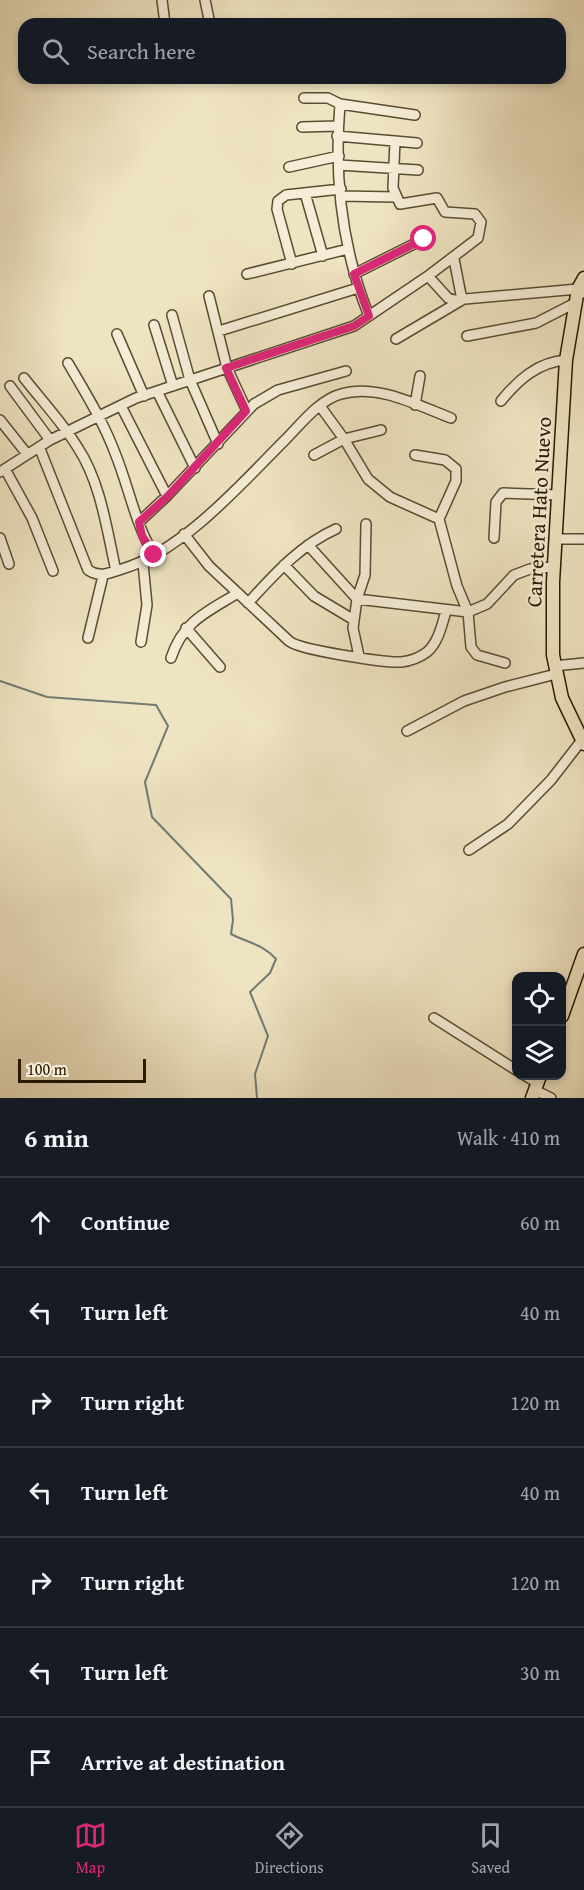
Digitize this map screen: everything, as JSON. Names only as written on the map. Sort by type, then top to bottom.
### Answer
[{"type":"main road","name":"Carretera Hato Nuevo","points":[[580,291],[566,360],[554,567],[555,670],[562,698],[583,742]]},
{"type":"main road","points":[[566,1003],[584,954]]},
{"type":"street","points":[[162,0],[164,18]]},
{"type":"street","points":[[205,0],[209,18]]},
{"type":"street","points":[[304,98],[328,98],[339,104],[415,115]]},
{"type":"street","points":[[339,104],[339,160],[348,249],[358,288],[369,316]]},
{"type":"street","points":[[302,127],[417,143]]},
{"type":"street","points":[[395,141],[393,168],[395,197]]},
{"type":"street","points":[[289,167],[339,160],[418,170]]},
{"type":"street","points":[[53,571],[32,518],[3,470],[27,454],[40,449],[50,440],[144,396],[354,326],[454,259],[478,238],[481,222],[477,214],[445,212],[437,198],[403,205],[395,197],[341,192],[282,196],[277,205],[292,264]]},
{"type":"street","points":[[305,193],[323,256]]},
{"type":"street","points":[[354,274],[424,239]]},
{"type":"street","points":[[247,274],[348,249]]},
{"type":"street","points":[[454,259],[462,300]]},
{"type":"street","points":[[428,276],[448,298],[462,300],[580,291]]},
{"type":"street","points":[[219,331],[358,288]]},
{"type":"street","points":[[467,336],[536,323],[580,291]]},
{"type":"street","points":[[209,296],[226,368],[246,411]]},
{"type":"street","points":[[396,339],[462,300]]},
{"type":"street","points":[[172,315],[190,380],[218,444]]},
{"type":"street","points":[[154,325],[173,386]]},
{"type":"street","points":[[117,334],[144,396]]},
{"type":"street","points":[[501,401],[515,384],[533,371],[551,361],[566,360]]},
{"type":"street","points":[[68,363],[99,416],[114,450],[142,536],[154,555]]},
{"type":"street","points":[[139,522],[195,468],[246,411],[278,390],[346,371]]},
{"type":"street","points":[[415,405],[420,376]]},
{"type":"street","points":[[24,378],[78,448],[89,470],[104,516],[116,571]]},
{"type":"street","points":[[10,386],[50,440]]},
{"type":"street","points":[[40,449],[88,570],[103,576],[142,563],[184,534],[251,474],[320,406],[341,394],[361,391],[381,394],[451,418]]},
{"type":"street","points":[[157,392],[195,468]]},
{"type":"street","points":[[121,406],[168,496]]},
{"type":"street","points":[[320,406],[344,439],[368,479],[390,497],[438,519]]},
{"type":"street","points":[[0,420],[27,454]]},
{"type":"street","points":[[314,455],[344,439],[381,430]]},
{"type":"street","points":[[415,455],[445,460],[456,469],[456,482],[438,519],[457,586],[468,612],[471,647],[477,655],[505,663]]},
{"type":"street","points":[[494,538],[496,502],[502,493],[559,495]]},
{"type":"street","points":[[359,656],[354,620],[357,599],[366,575],[366,524]]},
{"type":"street","points":[[248,603],[284,565],[308,545],[336,528]]},
{"type":"street","points":[[184,534],[209,566],[293,645],[382,661],[415,659],[429,651],[438,636],[446,611]]},
{"type":"street","points":[[0,538],[9,564]]},
{"type":"street","points":[[556,540],[584,539]]},
{"type":"street","points":[[308,545],[357,599],[446,611],[468,612],[487,604],[514,575],[530,569],[554,567]]},
{"type":"street","points":[[141,642],[147,605],[142,563]]},
{"type":"street","points":[[284,565],[314,596],[354,620]]},
{"type":"street","points":[[88,638],[103,576]]},
{"type":"street","points":[[171,658],[175,644],[186,628],[238,593]]},
{"type":"street","points":[[186,628],[220,668]]},
{"type":"street","points":[[407,730],[464,701],[555,670],[584,663]]},
{"type":"street","points":[[468,850],[508,824],[551,780],[583,742]]},
{"type":"street","points":[[434,1018],[512,1067]]},
{"type":"street","points":[[536,1087],[551,1098]]},
{"type":"waterway","points":[[0,681],[47,697],[156,705],[168,726],[145,782],[152,817],[231,899],[233,920],[231,934],[261,947],[276,959],[270,973],[250,992],[268,1036],[255,1074],[257,1098]]},
{"type":"route","points":[[154,555],[142,536],[139,522],[168,496],[246,411],[226,368],[354,326],[369,316],[354,274],[424,239]]}]
